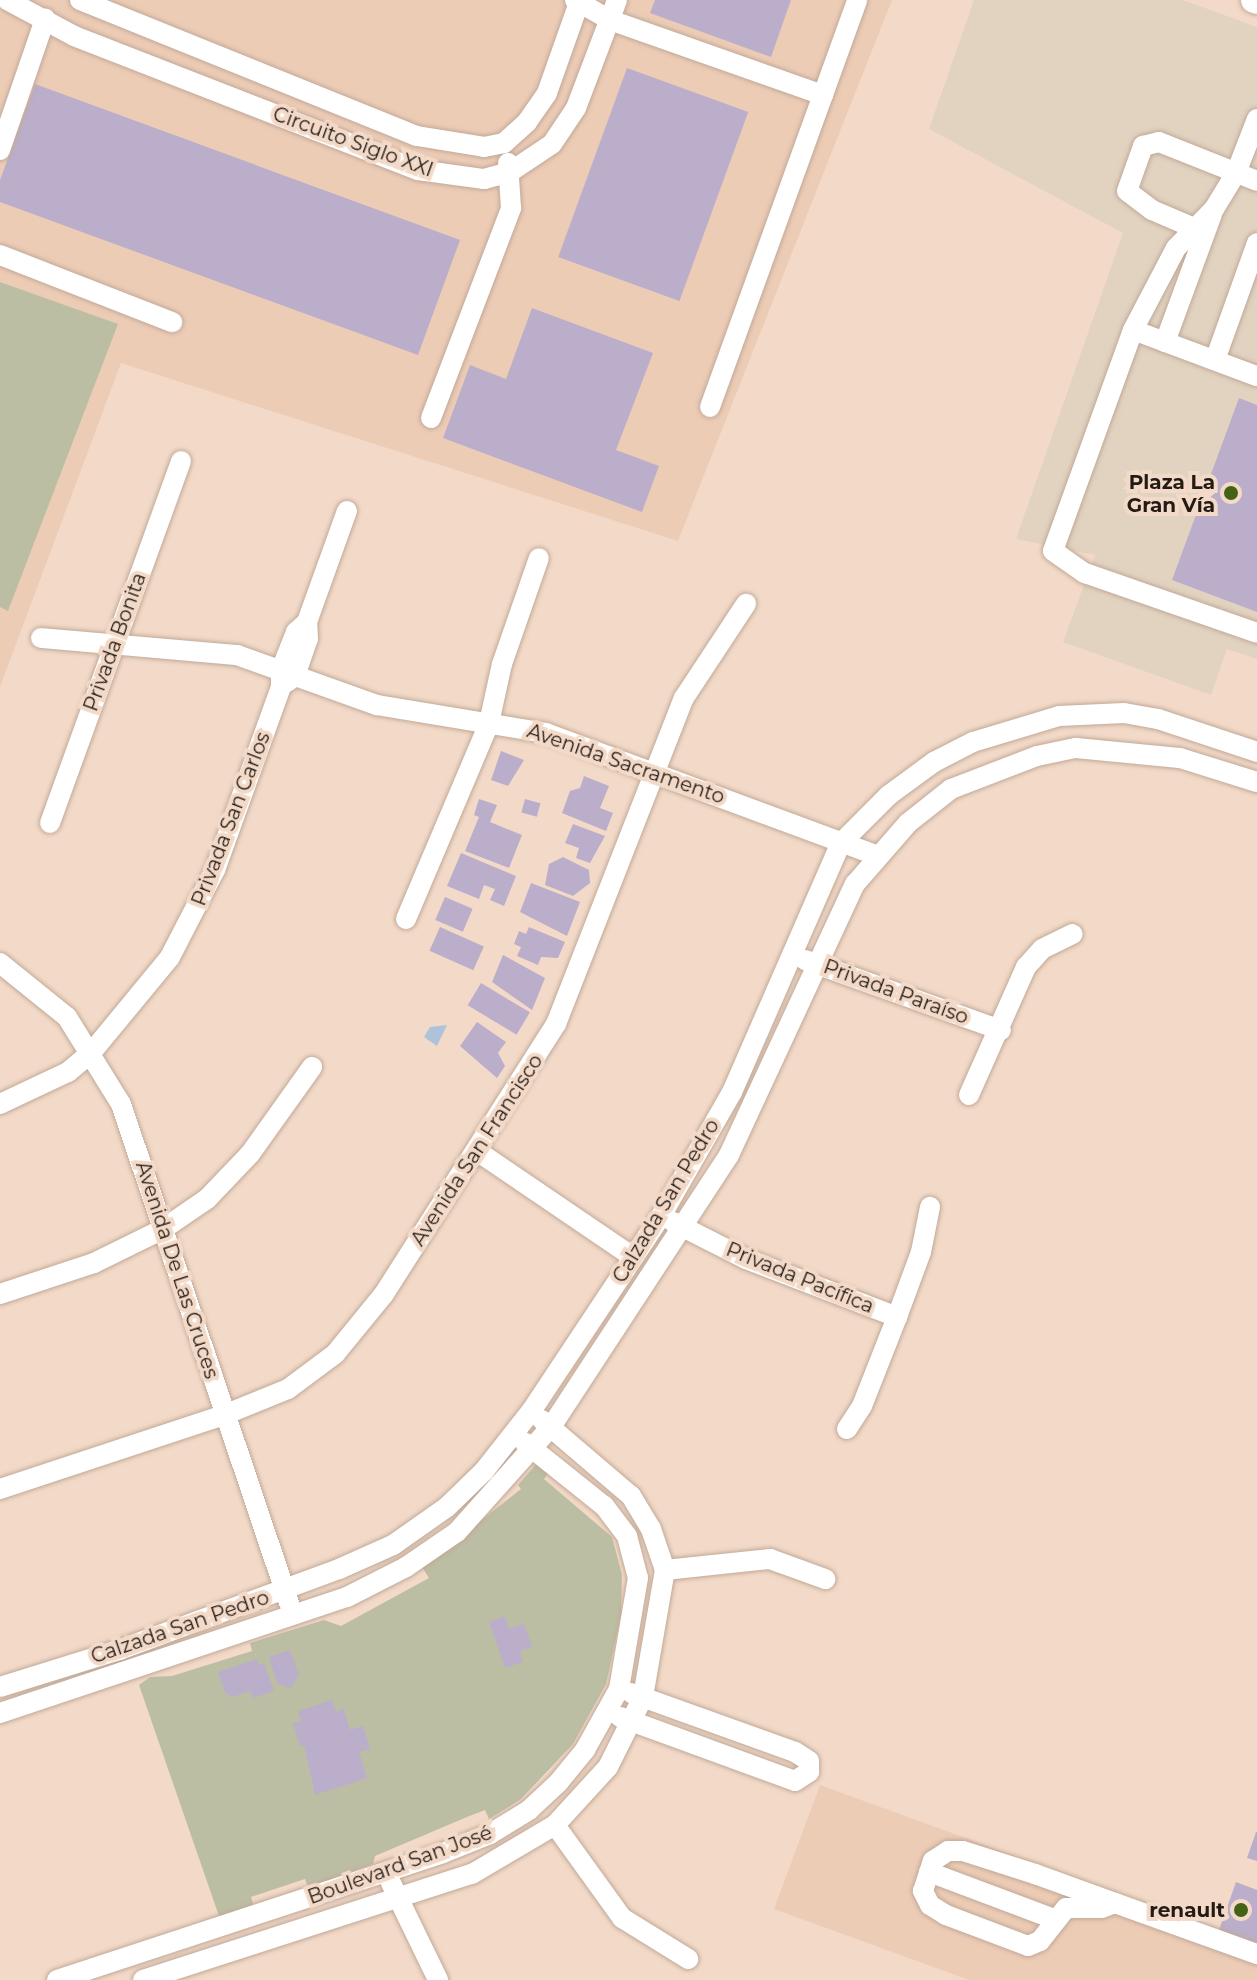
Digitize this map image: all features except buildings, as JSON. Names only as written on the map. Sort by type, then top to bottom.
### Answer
[{"type":"street","name":"Circuito Siglo XXI","points":[[7,0],[74,36],[418,170],[484,179],[510,172],[552,144],[576,108],[617,0]]},
{"type":"street","name":"Circuito Siglo XXI","points":[[80,0],[417,136],[458,146],[504,143]]},
{"type":"street","points":[[710,407],[857,0]]},
{"type":"street","points":[[1254,0],[1257,8]]},
{"type":"street","points":[[431,418],[511,208],[510,172],[504,143],[527,122],[547,93],[578,1],[610,20],[823,95]]},
{"type":"street","points":[[0,150],[45,19]]},
{"type":"street","points":[[1165,342],[1214,209],[1236,173],[1257,119]]},
{"type":"street","points":[[1194,228],[1152,210],[1127,191],[1143,146],[1159,142],[1257,181]]},
{"type":"street","points":[[1214,209],[1168,261],[1133,330],[1053,551],[1085,573],[1257,633]]},
{"type":"street","points":[[1215,360],[1257,243]]},
{"type":"street","points":[[0,255],[172,322]]},
{"type":"street","points":[[1133,330],[1256,374]]},
{"type":"street","name":"Privada Bonita","points":[[50,823],[181,461]]},
{"type":"street","name":"Privada San Carlos","points":[[0,1104],[68,1072],[91,1053],[142,995],[195,914],[286,678],[296,632],[307,622],[347,511]]},
{"type":"street","points":[[406,919],[461,782],[461,762],[482,722],[539,558]]},
{"type":"street","name":"Avenida San Francisco","points":[[0,1489],[224,1415],[288,1389],[335,1354],[384,1294],[556,1024],[583,966],[654,772],[690,689],[746,604]]},
{"type":"street","name":"Avenida Sacramento","points":[[41,638],[205,649],[286,678],[377,705],[546,733],[876,855]]},
{"type":"street","name":"Calzada San Pedro","points":[[0,1687],[119,1650],[285,1590],[393,1545],[447,1507],[514,1435],[661,1216],[732,1092],[841,843],[889,795],[934,762],[1033,721],[1124,713],[1248,749]]},
{"type":"street","name":"Calzada San Pedro","points":[[0,1713],[359,1591],[457,1532],[551,1427],[685,1227],[741,1131],[855,884],[876,855],[951,789],[1037,756],[1110,748],[1230,772],[1257,782]]},
{"type":"street","points":[[1230,772],[1248,749]]},
{"type":"street","points":[[969,1095],[1033,956],[1073,934]]},
{"type":"street","name":"Privada Paraíso","points":[[792,955],[1001,1030]]},
{"type":"street","name":"Avenida De Las Cruces","points":[[0,963],[67,1017],[121,1104],[292,1615]]},
{"type":"street","points":[[0,1294],[94,1263],[163,1229],[207,1199],[250,1154],[312,1067]]},
{"type":"street","points":[[477,1151],[633,1257]]},
{"type":"street","name":"Privada Pacífica","points":[[847,1429],[857,1417],[897,1317],[921,1252],[930,1207]]},
{"type":"street","name":"Privada Pacífica","points":[[661,1216],[746,1259],[897,1317]]},
{"type":"street","name":"Boulevard San José","points":[[143,1980],[395,1896],[472,1874],[555,1825],[582,1802],[608,1767],[643,1697],[665,1570],[651,1529],[631,1496],[532,1410]]},
{"type":"street","name":"Boulevard San José","points":[[57,1980],[388,1872],[490,1834],[529,1810],[585,1750],[609,1712],[619,1689],[638,1578],[627,1536],[604,1506],[514,1435]]},
{"type":"street","points":[[665,1570],[770,1559],[825,1579]]},
{"type":"street","points":[[119,1650],[128,1670]]},
{"type":"street","points":[[609,1712],[795,1781],[809,1772],[809,1761],[795,1752],[619,1689]]},
{"type":"street","points":[[555,1825],[622,1918],[688,1959]]},
{"type":"street","points":[[1115,1903],[1102,1908],[1066,1908],[1054,1919],[1040,1941],[1022,1944],[935,1909],[923,1891],[929,1872],[940,1855],[963,1851],[1115,1903],[1257,1954]]},
{"type":"street","points":[[388,1872],[395,1896],[438,1980]]},
{"type":"street","points":[[929,1872],[1054,1919]]},
{"type":"street","points":[[300,1901],[307,1925]]},
{"type":"shaded area","points":[[0,0],[892,0],[678,541],[121,363],[0,687]]},
{"type":"shaded area","points":[[974,0],[1183,0],[1257,27],[1257,659],[1227,649],[1211,695],[1063,642],[1095,555],[1016,539],[1123,233],[929,129]]},
{"type":"shaded area","points":[[820,1785],[1257,1944],[1257,1980],[969,1980],[774,1909]]},
{"type":"green space","points":[[0,282],[118,324],[8,611],[0,607]]},
{"type":"green space","points":[[538,1462],[549,1472],[544,1479],[612,1537],[622,1575],[621,1615],[606,1684],[573,1744],[521,1799],[489,1819],[485,1810],[375,1856],[373,1864],[308,1887],[305,1879],[251,1897],[254,1907],[220,1919],[139,1685],[150,1677],[172,1676],[252,1651],[250,1643],[324,1620],[341,1626],[429,1578],[422,1567],[521,1489],[518,1485]]},
{"type":"water","points":[[447,1025],[437,1046],[424,1037],[430,1027]]},
{"type":"place","name":"Plaza La Gran Vía","points":[[1231,493]]},
{"type":"place","name":"renault","points":[[1241,1910]]}]
